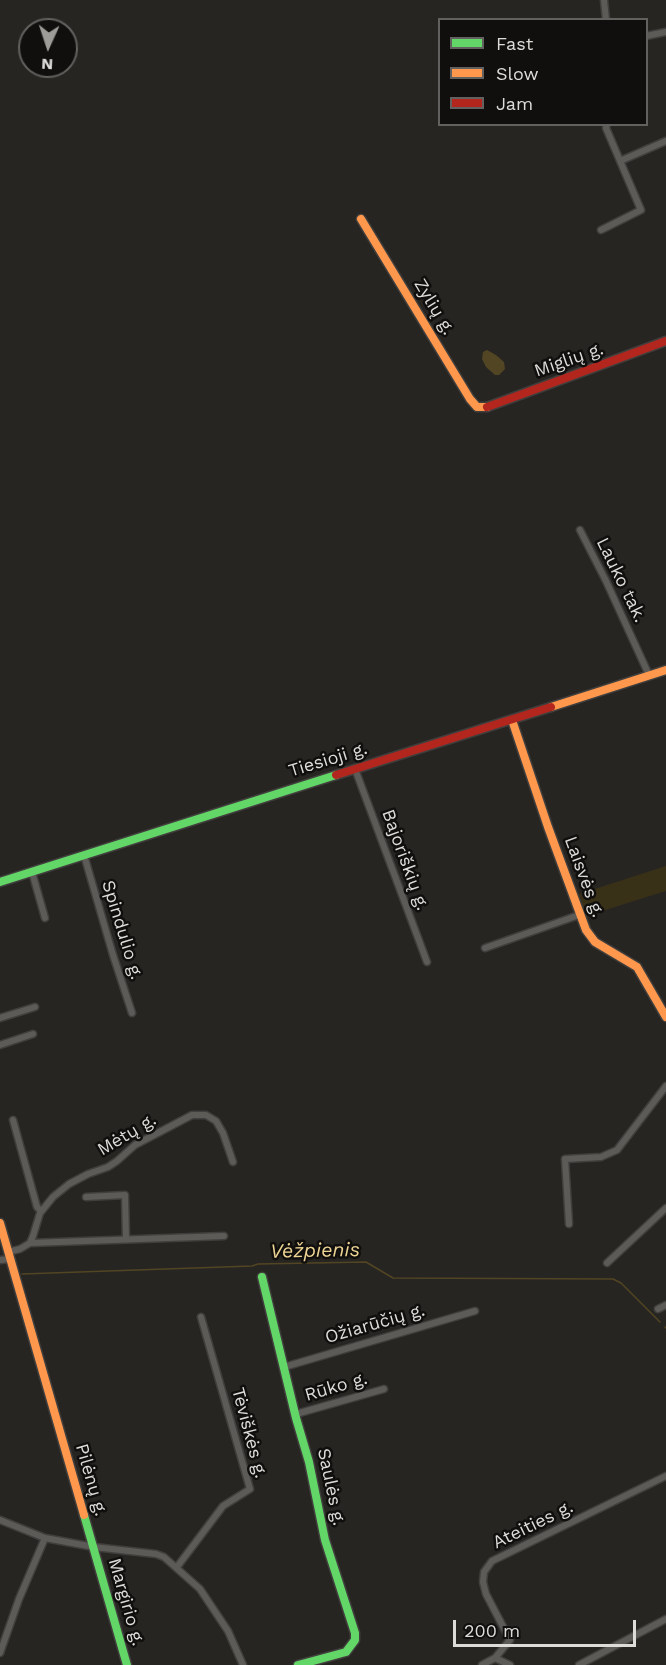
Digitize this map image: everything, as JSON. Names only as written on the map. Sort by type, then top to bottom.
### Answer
[{"type":"street","points":[[604,0],[606,18]]},
{"type":"street","points":[[648,36],[666,33]]},
{"type":"street","points":[[601,230],[641,210],[606,126]]},
{"type":"street","points":[[620,161],[666,141]]},
{"type":"street","name":"Zylių g.","points":[[361,219],[470,399],[477,407],[483,408]]},
{"type":"street","name":"Miglių g.","points":[[483,408],[666,341]]},
{"type":"street","name":"Lauko tak.","points":[[580,530],[649,675]]},
{"type":"street","name":"Tiesioji g.","points":[[0,882],[666,669]]},
{"type":"street","name":"Laisvės g.","points":[[512,720],[586,930],[595,942],[637,968],[666,1017]]},
{"type":"street","name":"Bajoriškių g.","points":[[355,769],[427,962]]},
{"type":"street","name":"Spindulio g.","points":[[84,855],[132,1013]]},
{"type":"street","points":[[32,872],[45,918]]},
{"type":"street","points":[[485,948],[579,915]]},
{"type":"street","points":[[0,1018],[35,1007]]},
{"type":"street","points":[[0,1045],[33,1034]]},
{"type":"street","points":[[570,1224],[565,1159],[602,1157],[617,1150],[666,1086]]},
{"type":"street","name":"Mėtų g.","points":[[30,1243],[41,1211],[69,1184],[108,1167],[135,1145],[192,1115],[206,1114],[216,1121],[223,1133],[233,1162]]},
{"type":"street","points":[[13,1120],[37,1207],[41,1211]]},
{"type":"street","points":[[86,1197],[125,1195],[126,1239]]},
{"type":"street","points":[[607,1263],[666,1208]]},
{"type":"street","name":"Pilėnų g.","points":[[0,1224],[94,1547]]},
{"type":"street","points":[[0,1260],[30,1243],[224,1236]]},
{"type":"street","name":"Saulės g.","points":[[262,1277],[309,1462],[325,1540],[355,1633],[355,1640],[346,1652],[298,1665]]},
{"type":"street","points":[[658,1309],[666,1305]]},
{"type":"street","name":"Ožiarūčių g.","points":[[284,1367],[475,1311]]},
{"type":"street","name":"Tėviškės g.","points":[[177,1567],[223,1506],[250,1489],[201,1317]]},
{"type":"street","name":"Rūko g.","points":[[296,1414],[384,1389]]},
{"type":"street","name":"Ateities g.","points":[[495,1658],[510,1640],[486,1594],[483,1582],[484,1572],[492,1561],[666,1476]]},
{"type":"street","points":[[0,1520],[45,1538],[94,1547],[156,1554],[177,1567],[200,1589],[228,1631],[243,1665]]},
{"type":"street","points":[[0,1653],[19,1599],[45,1538]]},
{"type":"street","name":"Margirio g.","points":[[94,1547],[127,1665]]},
{"type":"street","points":[[579,1665],[666,1619]]},
{"type":"street","points":[[482,1665],[495,1658],[510,1665]]},
{"type":"shaded area","points":[[487,350],[504,362],[505,369],[499,375],[495,375],[486,367],[482,359],[483,352]]},
{"type":"shaded area","points":[[666,866],[666,891],[586,916],[579,894]]},
{"type":"waterway","name":"Vėžpienis","points":[[22,1274],[366,1262],[393,1278],[613,1279],[621,1283],[660,1322]]},
{"type":"traffic: fast","points":[[0,882],[336,775]]},
{"type":"traffic: fast","points":[[262,1277],[309,1462],[325,1540],[355,1633],[355,1640],[346,1652],[298,1665]]},
{"type":"traffic: fast","points":[[84,1515],[127,1665]]},
{"type":"traffic: slow","points":[[361,219],[470,399],[477,407],[487,407]]},
{"type":"traffic: slow","points":[[551,707],[666,670]]},
{"type":"traffic: slow","points":[[512,720],[586,930],[595,942],[637,967],[666,1017]]},
{"type":"traffic: slow","points":[[0,1223],[84,1515]]},
{"type":"traffic: jam","points":[[487,407],[666,341]]},
{"type":"traffic: jam","points":[[336,775],[551,707]]}]
